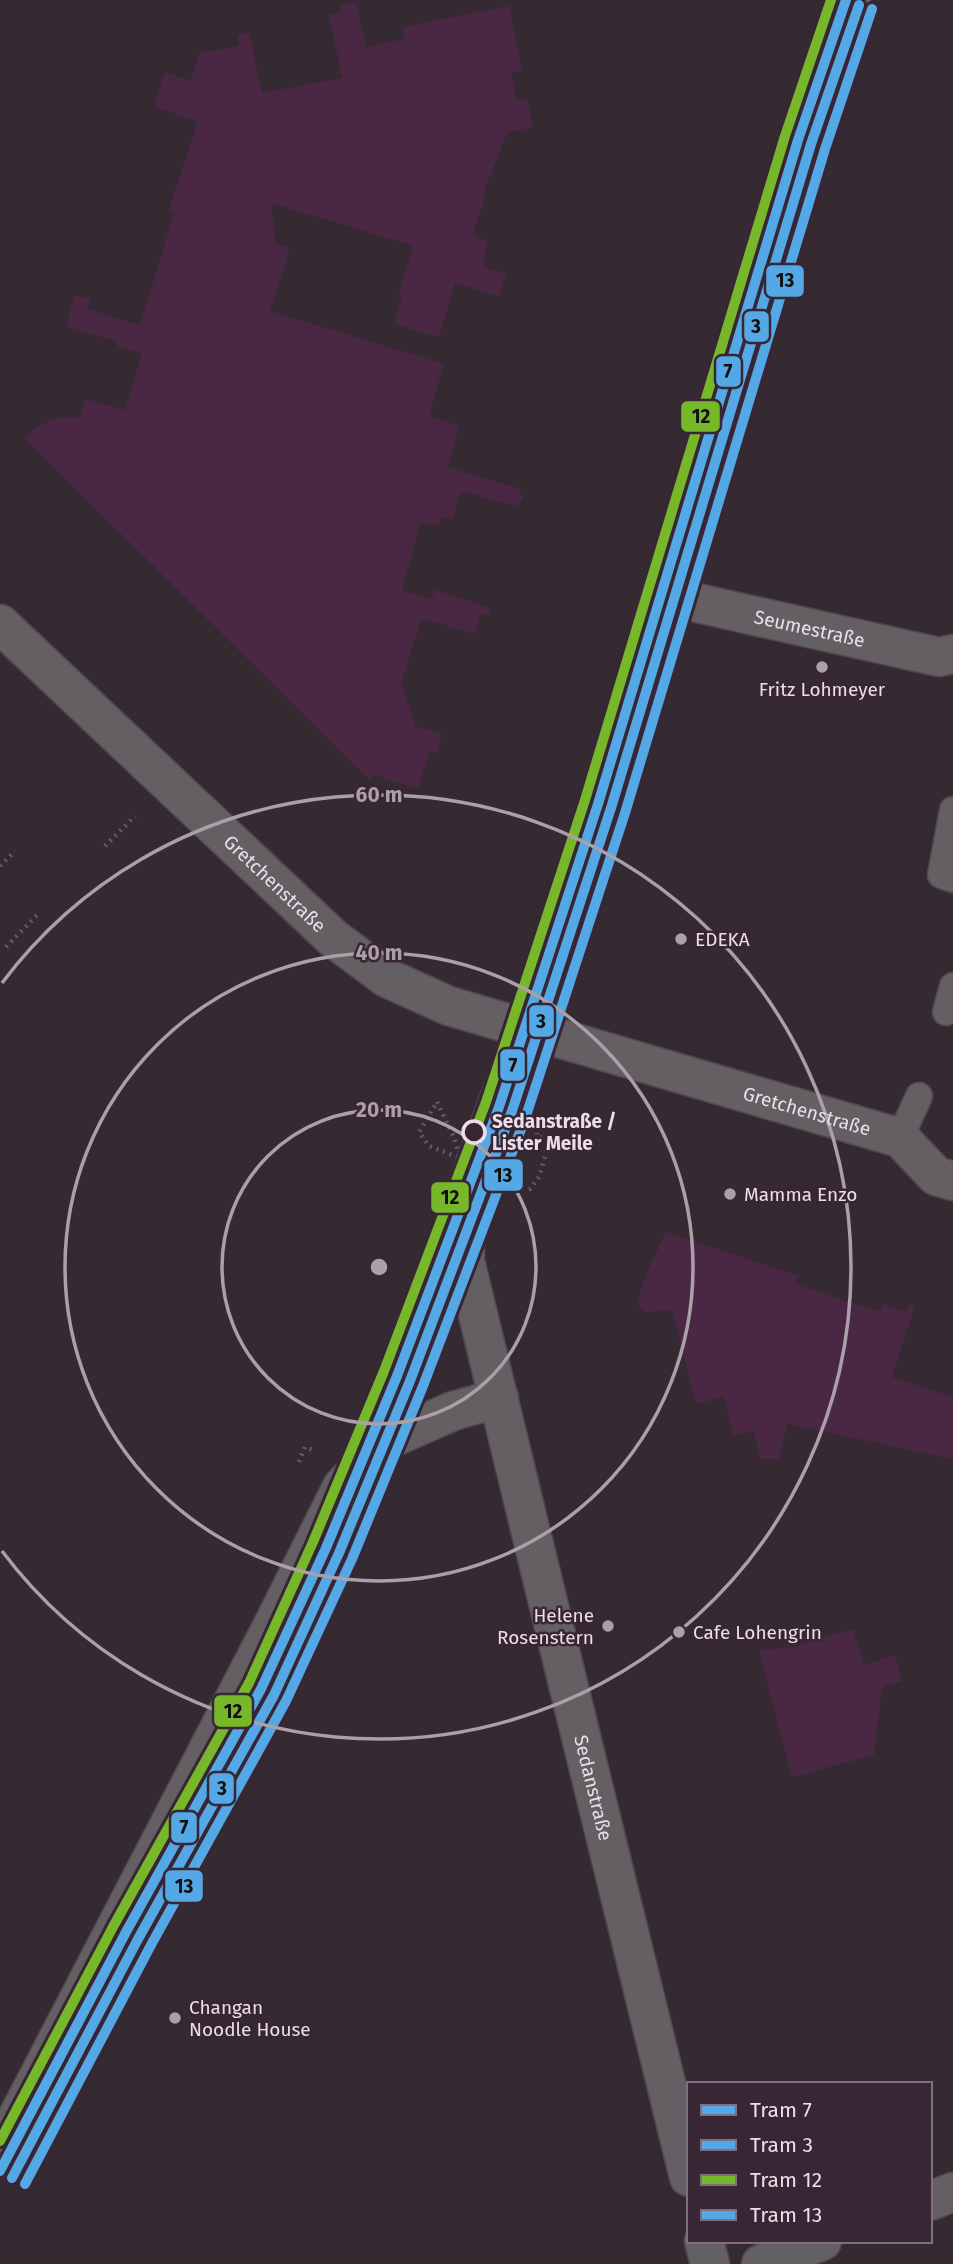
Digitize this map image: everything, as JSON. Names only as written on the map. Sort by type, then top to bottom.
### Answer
[{"type":"street","name":"Sedanstraße","points":[[687,2169],[465,1261],[465,1193],[504,1086],[534,1029],[851,0]]},
{"type":"street","name":"Seumestraße","points":[[667,596],[939,657],[953,654]]},
{"type":"street","name":"Gretchenstraße","points":[[0,624],[333,938],[387,978],[449,1006],[900,1138]]},
{"type":"street","points":[[900,1138],[936,1176],[953,1181]]},
{"type":"street","points":[[0,2151],[342,1487],[385,1441],[453,1410],[499,1398]]},
{"type":"street","points":[[932,2200],[953,2192]]},
{"type":"street","points":[[705,2243],[710,2264]]},
{"type":"street","points":[[761,2264],[817,2243]]},
{"type":"lane","points":[[953,810],[941,875],[953,879]]},
{"type":"lane","points":[[946,1012],[953,986]]},
{"type":"lane","points":[[900,1138],[919,1096]]},
{"type":"path","points":[[0,866],[15,851]]},
{"type":"path","points":[[6,947],[39,913]]},
{"type":"path","points":[[419,1132],[437,1102]]},
{"type":"path","points":[[515,1188],[530,1189],[539,1177],[550,1140],[537,1136]]},
{"type":"shaded area","points":[[356,2],[366,47],[405,39],[403,27],[509,6],[522,71],[511,73],[517,101],[527,99],[533,127],[507,133],[483,193],[486,196],[472,235],[488,242],[482,266],[506,274],[499,296],[455,283],[439,337],[394,324],[402,299],[398,297],[414,246],[271,203],[276,244],[290,247],[270,311],[444,364],[429,416],[459,426],[447,467],[518,488],[524,499],[516,506],[461,491],[452,519],[441,517],[439,526],[421,522],[402,590],[431,599],[435,590],[488,607],[491,616],[481,613],[474,634],[422,618],[401,683],[416,726],[442,735],[436,754],[429,752],[418,789],[375,775],[370,780],[24,438],[50,421],[65,417],[79,418],[86,399],[125,410],[142,354],[117,346],[118,342],[66,326],[75,295],[90,299],[87,309],[140,325],[174,214],[168,211],[198,122],[154,106],[165,72],[191,81],[199,53],[239,46],[237,35],[249,32],[262,93],[342,78],[329,15],[342,12],[341,5]]},
{"type":"shaded area","points":[[666,1232],[797,1275],[794,1284],[880,1312],[883,1304],[906,1312],[909,1304],[915,1306],[892,1377],[953,1397],[953,1459],[788,1424],[778,1459],[760,1459],[754,1431],[734,1436],[724,1397],[696,1404],[672,1310],[643,1312],[637,1302],[647,1272]]},
{"type":"shaded area","points":[[853,1629],[864,1665],[895,1655],[902,1681],[882,1686],[874,1755],[792,1777],[759,1650],[794,1647]]},
{"type":"tram line","name":"12","points":[[0,2141],[114,1925],[249,1683],[313,1542],[384,1371],[486,1102],[585,800],[785,136],[831,0]]},
{"type":"tram line","name":"7","points":[[0,2171],[126,1932],[261,1689],[326,1548],[397,1376],[499,1107],[598,804],[798,140],[846,0]]},
{"type":"tram line","name":"3","points":[[12,2178],[138,1939],[274,1695],[339,1553],[410,1381],[512,1111],[611,808],[811,144],[859,5]]},
{"type":"tram line","name":"13","points":[[25,2184],[151,1945],[286,1701],[352,1559],[423,1386],[526,1116],[625,813],[825,149],[872,9]]},
{"type":"place","name":"Fritz Lohmeyer","points":[[822,667]]},
{"type":"place","name":"EDEKA","points":[[681,939]]},
{"type":"place","name":"Sedanstraße / Lister Meile","points":[[474,1132]]},
{"type":"place","name":"Mamma Enzo","points":[[730,1194]]},
{"type":"place","name":"Helene Rosenstern","points":[[608,1626]]},
{"type":"place","name":"Cafe Lohengrin","points":[[679,1632]]},
{"type":"place","name":"Changan Noodle House","points":[[175,2018]]}]
